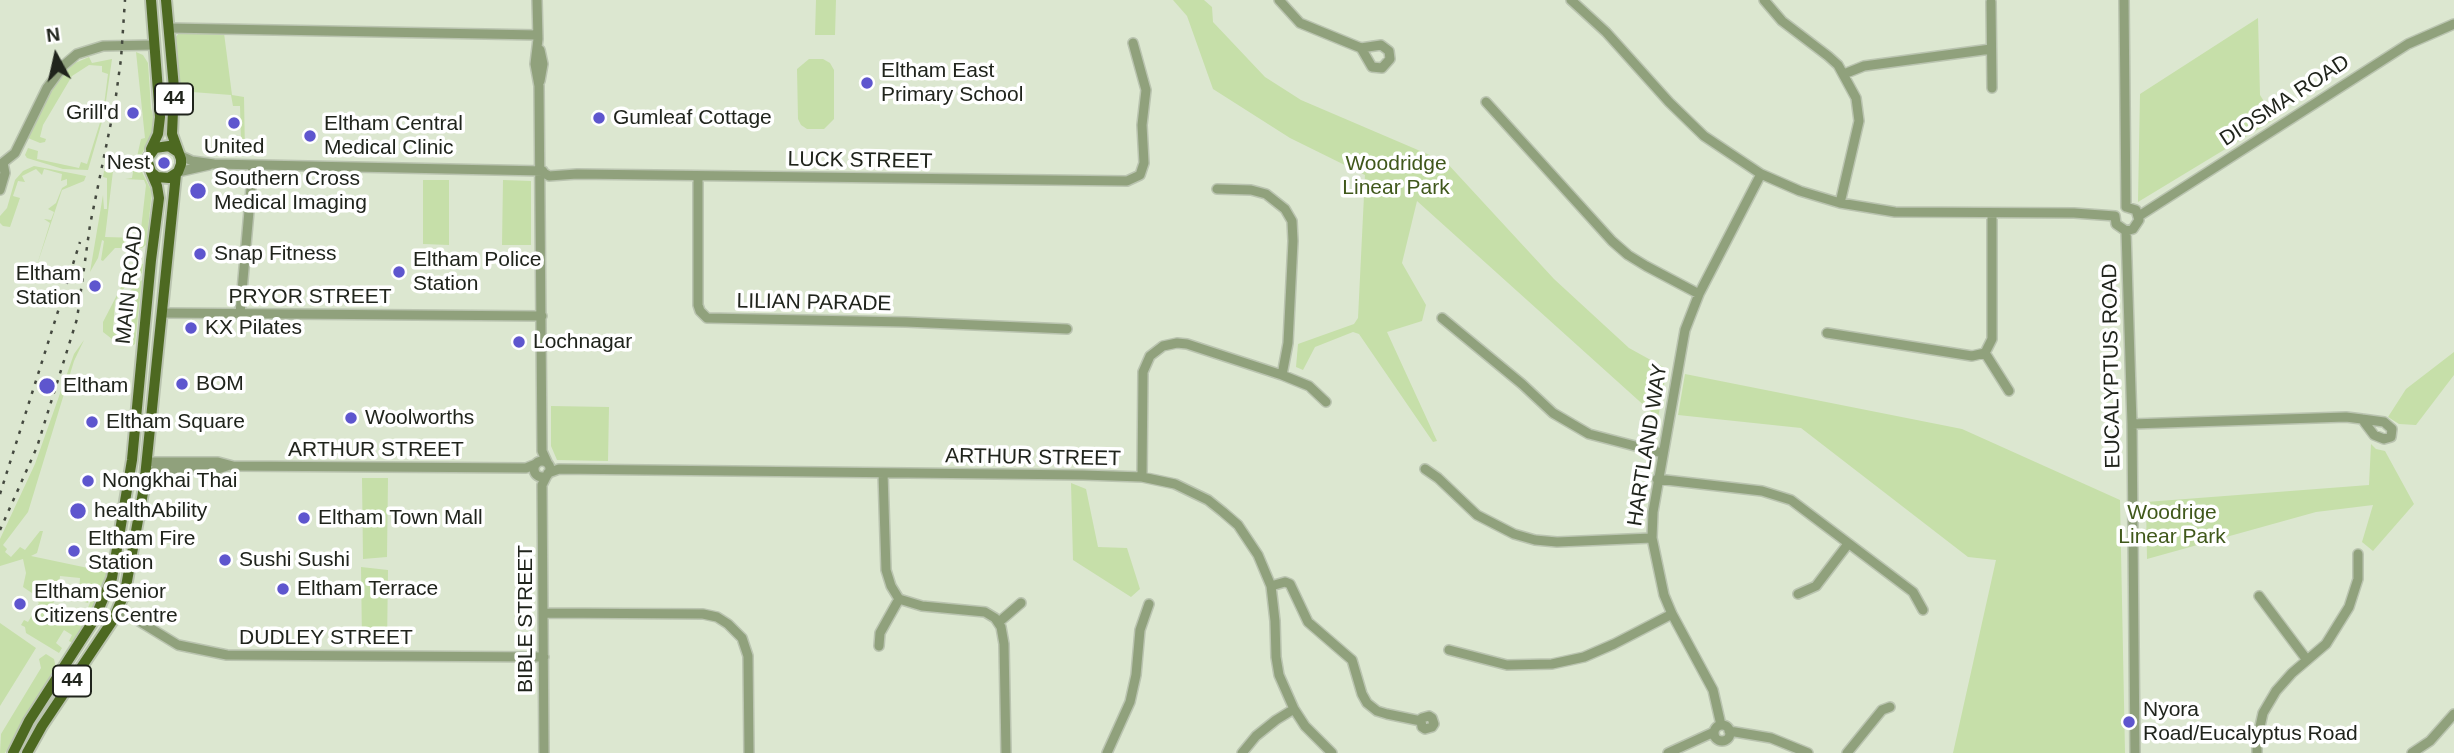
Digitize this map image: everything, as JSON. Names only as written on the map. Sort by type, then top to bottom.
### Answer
[{"type":"main road","name":"44","points":[[151,0],[160,126],[147,163],[151,172]]},
{"type":"main road","name":"44","points":[[166,0],[174,88],[172,129],[181,164],[177,173]]},
{"type":"main road","points":[[153,29],[169,28]]},
{"type":"main road","points":[[154,45],[170,44]]},
{"type":"main road","name":"44","points":[[150,153],[158,146],[165,145],[178,154]]},
{"type":"main road","points":[[151,172],[161,179],[177,173]]},
{"type":"main road","name":"MAIN ROAD","points":[[13,753],[29,721],[104,600],[117,560],[131,469],[159,198],[151,172]]},
{"type":"main road","name":"MAIN ROAD","points":[[27,753],[119,610],[130,571],[146,475],[177,173]]},
{"type":"main road","points":[[151,260],[165,279]]},
{"type":"main road","points":[[143,354],[160,331]]},
{"type":"main road","points":[[131,469],[147,462]]},
{"type":"main road","points":[[104,600],[119,610]]},
{"type":"street","name":"BIBLE STREET","points":[[537,0],[542,64],[539,86],[544,469],[544,753]]},
{"type":"street","points":[[1279,0],[1300,23],[1361,48]]},
{"type":"street","points":[[1571,0],[1606,32],[1686,119],[1724,151],[1761,174],[1800,191],[1840,203],[1895,212],[2115,216]]},
{"type":"street","points":[[1763,0],[1782,21],[1828,55],[1844,74],[1856,98],[1859,121],[1840,203]]},
{"type":"street","points":[[2124,0],[2126,207]]},
{"type":"street","points":[[1991,2],[1992,88]]},
{"type":"street","name":"DIOSMA ROAD","points":[[2139,216],[2408,44],[2454,24]]},
{"type":"street","points":[[169,28],[538,37]]},
{"type":"street","name":"LUCK STREET","points":[[178,154],[192,161],[214,164],[541,171],[549,176],[577,174],[1127,181],[1140,175],[1144,163],[1142,125],[1146,90],[1133,43]]},
{"type":"street","points":[[0,190],[5,175],[2,164],[17,149],[34,111],[54,78],[77,54],[103,46],[154,45]]},
{"type":"street","points":[[1844,74],[1864,66],[1992,49]]},
{"type":"street","points":[[1486,102],[1612,241],[1628,255],[1699,294]]},
{"type":"street","name":"LUCK STREET","points":[[177,173],[214,164]]},
{"type":"street","points":[[240,314],[253,165]]},
{"type":"street","name":"HARTLAND WAY","points":[[1722,732],[1709,683],[1671,614],[1658,576],[1652,538],[1657,479],[1685,330],[1699,294],[1761,174]]},
{"type":"street","name":"LILIAN PARADE","points":[[698,176],[698,300],[700,311],[707,318],[889,321],[1067,329]]},
{"type":"street","points":[[1217,189],[1251,190],[1266,194],[1285,209],[1292,221],[1288,343],[1283,375]]},
{"type":"street","points":[[2126,207],[2136,210],[2139,216],[2136,227],[2126,231],[2119,228],[2115,216],[2119,210],[2126,207]]},
{"type":"street","points":[[1985,353],[1992,339],[1992,213]]},
{"type":"street","name":"EUCALYPTUS ROAD","points":[[2126,231],[2132,424],[2135,753]]},
{"type":"street","name":"PRYOR STREET","points":[[162,313],[541,316]]},
{"type":"street","points":[[1442,318],[1553,413],[1589,434],[1662,453]]},
{"type":"street","points":[[1827,333],[1972,356],[1985,353]]},
{"type":"street","points":[[1142,477],[1143,372],[1153,352],[1163,346],[1182,343],[1283,375],[1309,386],[1326,402]]},
{"type":"street","points":[[1985,353],[2009,391]]},
{"type":"street","points":[[2132,424],[2346,417],[2362,419]]},
{"type":"street","name":"ARTHUR STREET","points":[[147,462],[218,462],[227,466]]},
{"type":"street","name":"ARTHUR STREET","points":[[146,475],[158,468],[218,469],[227,466],[526,468],[1158,479],[1194,492],[1223,512],[1249,540],[1270,586],[1279,675],[1305,726],[1332,753]]},
{"type":"street","points":[[1425,469],[1477,515],[1514,534],[1557,542],[1652,538]]},
{"type":"street","points":[[883,473],[886,570],[891,586],[900,599],[922,607],[985,611],[999,622],[1004,644],[1006,753]]},
{"type":"street","points":[[1657,479],[1777,494],[1791,500],[1913,592],[1923,610]]},
{"type":"street","points":[[1798,594],[1815,586],[1848,544]]},
{"type":"street","points":[[2257,753],[2263,713],[2276,691],[2326,644],[2349,607],[2358,579],[2358,554]]},
{"type":"street","points":[[1270,586],[1285,582],[1290,584],[1308,622],[1352,660],[1367,704],[1387,715],[1420,721]]},
{"type":"street","points":[[2259,596],[2307,660]]},
{"type":"street","points":[[879,646],[880,633],[900,599]]},
{"type":"street","points":[[999,622],[1021,603]]},
{"type":"street","points":[[1107,753],[1130,702],[1136,675],[1140,630],[1149,604]]},
{"type":"street","name":"DUDLEY STREET","points":[[119,610],[178,645],[227,655],[544,657]]},
{"type":"street","points":[[544,613],[703,614],[717,617],[729,624],[742,638],[748,656],[749,753]]},
{"type":"street","points":[[1449,650],[1507,665],[1552,664],[1584,657],[1671,614]]},
{"type":"street","points":[[1847,753],[1882,710],[1890,707]]},
{"type":"street","points":[[1242,753],[1256,736],[1294,709]]},
{"type":"street","points":[[2412,753],[2430,741],[2454,714]]},
{"type":"street","points":[[1668,753],[1722,732],[1771,738],[1808,753]]},
{"type":"green space","points":[[816,0],[836,0],[835,35],[815,35]]},
{"type":"green space","name":"Woodridge Linear Park","points":[[1173,0],[1204,0],[1212,7],[1213,22],[1265,77],[1301,100],[1446,162],[1554,279],[1629,348],[1667,369],[1658,418],[1417,201],[1402,263],[1426,305],[1422,321],[1387,332],[1437,441],[1433,442],[1359,334],[1353,332],[1315,347],[1303,370],[1296,367],[1298,344],[1354,324],[1358,318],[1365,175],[1290,138],[1213,89],[1187,16]]},
{"type":"green space","points":[[2258,18],[2260,95],[2275,119],[2138,202],[2140,94]]},
{"type":"green space","points":[[183,32],[224,33],[232,95],[244,97],[245,154],[230,154],[229,141],[241,139],[240,106],[233,106],[231,95],[179,91],[175,38]]},
{"type":"green space","points":[[136,52],[143,55],[148,63],[154,119],[153,131],[138,162],[136,161],[141,139],[145,138]]},
{"type":"green space","points":[[89,57],[92,63],[112,59],[104,115],[88,170],[63,169],[27,158],[25,155],[28,148],[38,151],[37,159],[79,168],[81,162],[87,164],[103,113],[108,74],[102,72],[102,66],[89,65],[72,76],[43,125],[40,137],[46,139],[45,142],[40,143],[28,138],[33,123],[60,77],[75,63]]},
{"type":"green space","points":[[809,59],[823,59],[830,63],[834,70],[834,119],[824,129],[807,129],[798,119],[797,69]]},
{"type":"green space","points":[[34,166],[86,176],[84,181],[62,190],[36,268],[50,223],[44,219],[51,220],[54,212],[48,209],[56,203],[62,188],[67,185],[67,179],[61,181],[62,174],[44,169],[42,175],[36,169],[22,176],[25,182],[18,181],[13,196],[20,198],[10,227],[0,223],[0,216],[7,208],[15,180],[23,171]]},
{"type":"green space","points":[[104,171],[113,171],[105,237],[140,238],[146,185],[144,180],[125,179],[132,178],[133,172],[127,171],[142,172],[152,192],[146,245],[142,248],[115,248],[103,261],[102,240],[98,258],[90,272],[103,195],[104,209],[107,209],[107,178],[103,177]]},
{"type":"green space","points":[[423,180],[449,180],[449,245],[423,244]]},
{"type":"green space","points":[[503,180],[531,181],[531,245],[502,245]]},
{"type":"green space","points":[[135,262],[143,264],[142,273],[125,287],[115,301],[113,330],[118,337],[112,339],[103,332],[103,322]]},
{"type":"green space","points":[[142,280],[135,344],[130,347],[125,344],[124,336],[132,335],[131,297],[124,296]]},
{"type":"green space","points":[[84,340],[74,361],[28,512],[3,545],[7,549],[5,552],[11,557],[20,547],[25,550],[40,531],[43,531],[37,553],[31,556],[107,572],[99,595],[73,643],[69,641],[72,635],[64,630],[56,643],[62,648],[59,653],[26,633],[25,627],[21,625],[24,620],[28,622],[39,603],[36,600],[38,597],[23,587],[26,573],[23,559],[0,566],[0,539],[35,464],[74,354]],"holes":[[[60,576],[80,578],[79,592],[75,592],[74,596],[77,600],[88,603],[92,598],[87,610],[79,609],[72,614],[69,611],[69,615],[53,614],[54,594],[58,594]]]},
{"type":"green space","points":[[2454,352],[2454,375],[2416,425],[2399,424],[2388,417],[2406,389]]},
{"type":"green space","points":[[1685,374],[1962,429],[2120,500],[2125,753],[1953,753],[1996,560],[1968,557],[1801,428],[1678,415]]},
{"type":"green space","points":[[551,406],[609,407],[608,461],[557,460],[551,446]]},
{"type":"green space","name":"Woodrige Linear Park","points":[[2371,444],[2376,449],[2385,451],[2414,504],[2373,551],[2362,542],[2373,505],[2316,512],[2147,559],[2146,502],[2369,485]]},
{"type":"green space","points":[[362,478],[388,478],[387,557],[363,559]]},
{"type":"green space","points":[[1071,483],[1086,489],[1098,547],[1127,548],[1140,589],[1131,597],[1073,560]]},
{"type":"green space","points":[[361,567],[388,570],[387,645],[358,645],[362,642]]},
{"type":"green space","points":[[0,623],[36,648],[0,706]]},
{"type":"green space","points":[[46,654],[54,659],[56,668],[24,717],[5,753],[0,753],[1,734],[41,668],[39,659]]},
{"type":"railway","points":[[0,530],[37,447],[77,319],[90,225],[115,103],[125,0]]},
{"type":"railway","points":[[0,494],[80,242]]},
{"type":"place","name":"Eltham East Primary School","points":[[867,83]]},
{"type":"place","name":"Grill'd","points":[[133,113]]},
{"type":"place","name":"Gumleaf Cottage","points":[[599,118]]},
{"type":"place","name":"United","points":[[234,123]]},
{"type":"place","name":"Eltham Central Medical Clinic","points":[[310,136]]},
{"type":"place","name":"Nest","points":[[164,163]]},
{"type":"place","name":"Southern Cross Medical Imaging","points":[[198,191]]},
{"type":"place","name":"Snap Fitness","points":[[200,254]]},
{"type":"place","name":"Eltham Police Station","points":[[399,272]]},
{"type":"place","name":"Eltham Station","points":[[95,286]]},
{"type":"place","name":"KX Pilates","points":[[191,328]]},
{"type":"place","name":"Lochnagar","points":[[519,342]]},
{"type":"place","name":"BOM","points":[[182,384]]},
{"type":"place","name":"Eltham","points":[[47,386]]},
{"type":"place","name":"Woolworths","points":[[351,418]]},
{"type":"place","name":"Eltham Square","points":[[92,422]]},
{"type":"place","name":"Nongkhai Thai","points":[[88,481]]},
{"type":"place","name":"healthAbility","points":[[78,511]]},
{"type":"place","name":"Eltham Town Mall","points":[[304,518]]},
{"type":"place","name":"Eltham Fire Station","points":[[74,551]]},
{"type":"place","name":"Sushi Sushi","points":[[225,560]]},
{"type":"place","name":"Eltham Terrace","points":[[283,589]]},
{"type":"place","name":"Eltham Senior Citizens Centre","points":[[20,604]]},
{"type":"place","name":"Nyora Road/Eucalyptus Road","points":[[2129,722]]}]
